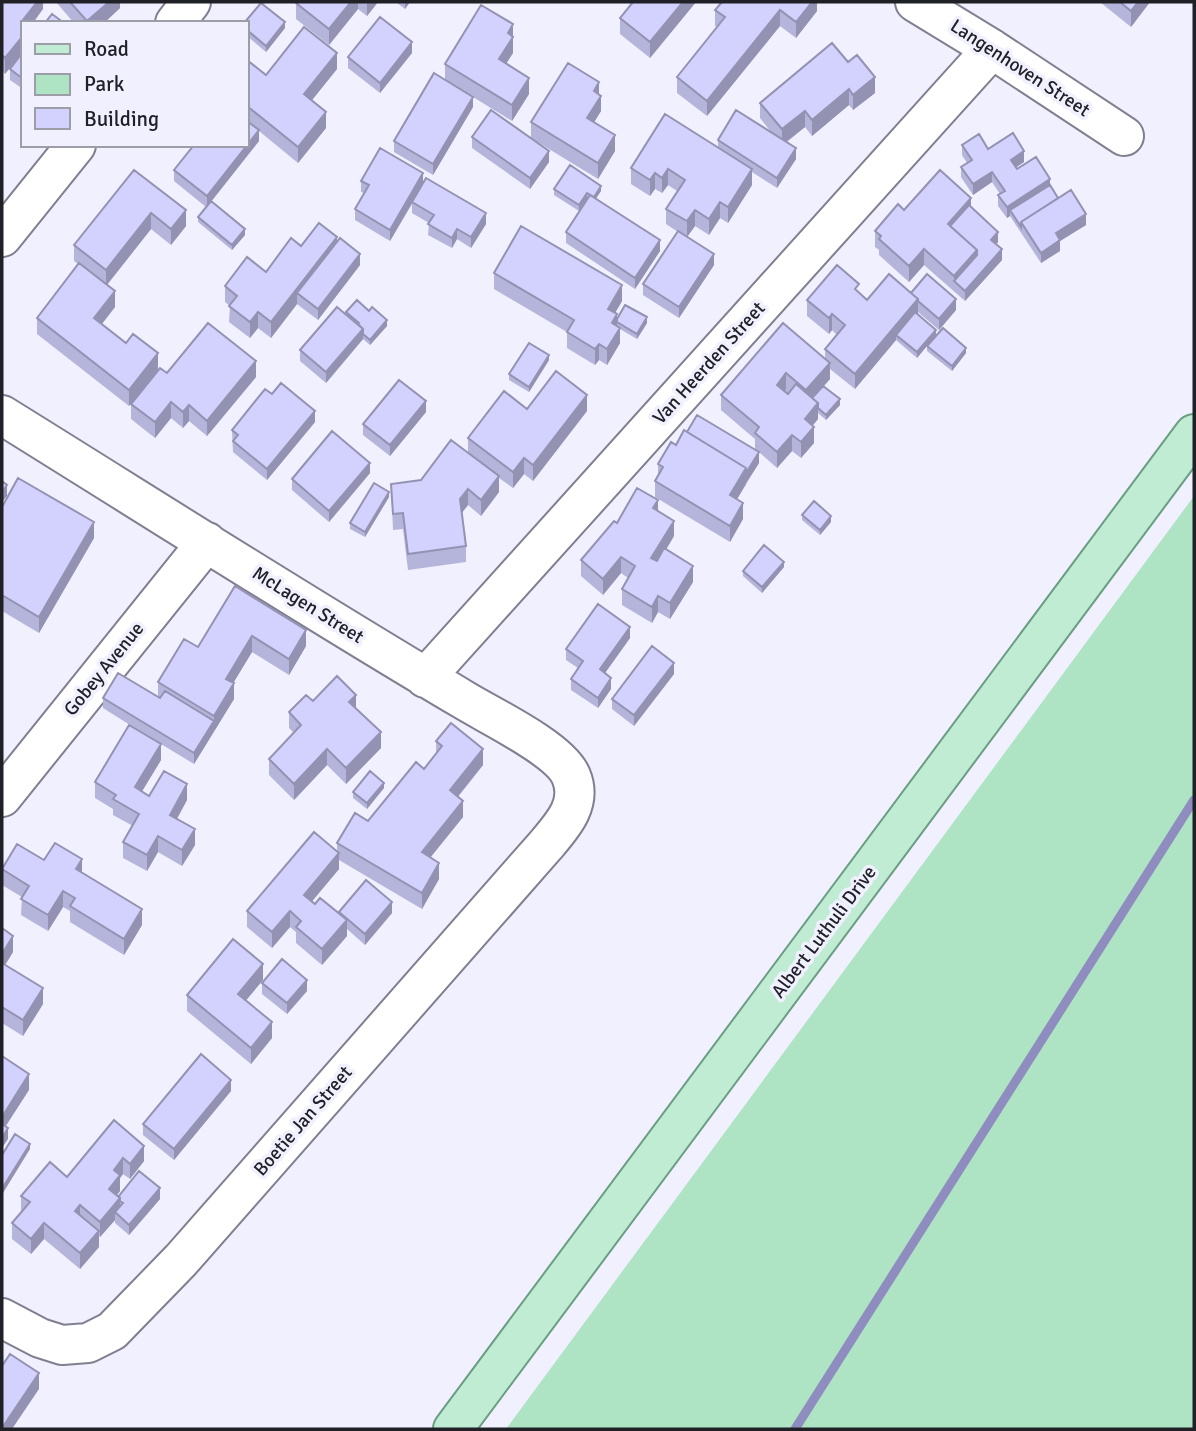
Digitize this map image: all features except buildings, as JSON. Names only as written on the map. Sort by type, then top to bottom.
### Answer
[{"type":"main road","name":"Albert Luthuli Drive","points":[[453,1429],[1194,434]]},
{"type":"street","points":[[176,21],[191,2]]},
{"type":"street","name":"Langenhoven Street","points":[[915,2],[1124,136]]},
{"type":"street","name":"Van Heerden Street","points":[[425,678],[992,49]]},
{"type":"street","points":[[2,237],[74,147]]},
{"type":"street","name":"McLagen Street","points":[[2,415],[425,678],[551,752],[571,775],[575,795],[568,819]]},
{"type":"street","name":"Gobey Avenue","points":[[2,797],[207,542]]},
{"type":"street","name":"Boetie Jan Street","points":[[2,1318],[40,1338],[62,1345],[88,1343],[111,1331],[181,1260],[568,819]]},
{"type":"green space","points":[[1194,496],[1194,1429],[506,1429]]},
{"type":"waterway","points":[[795,1429],[1194,800]]}]
